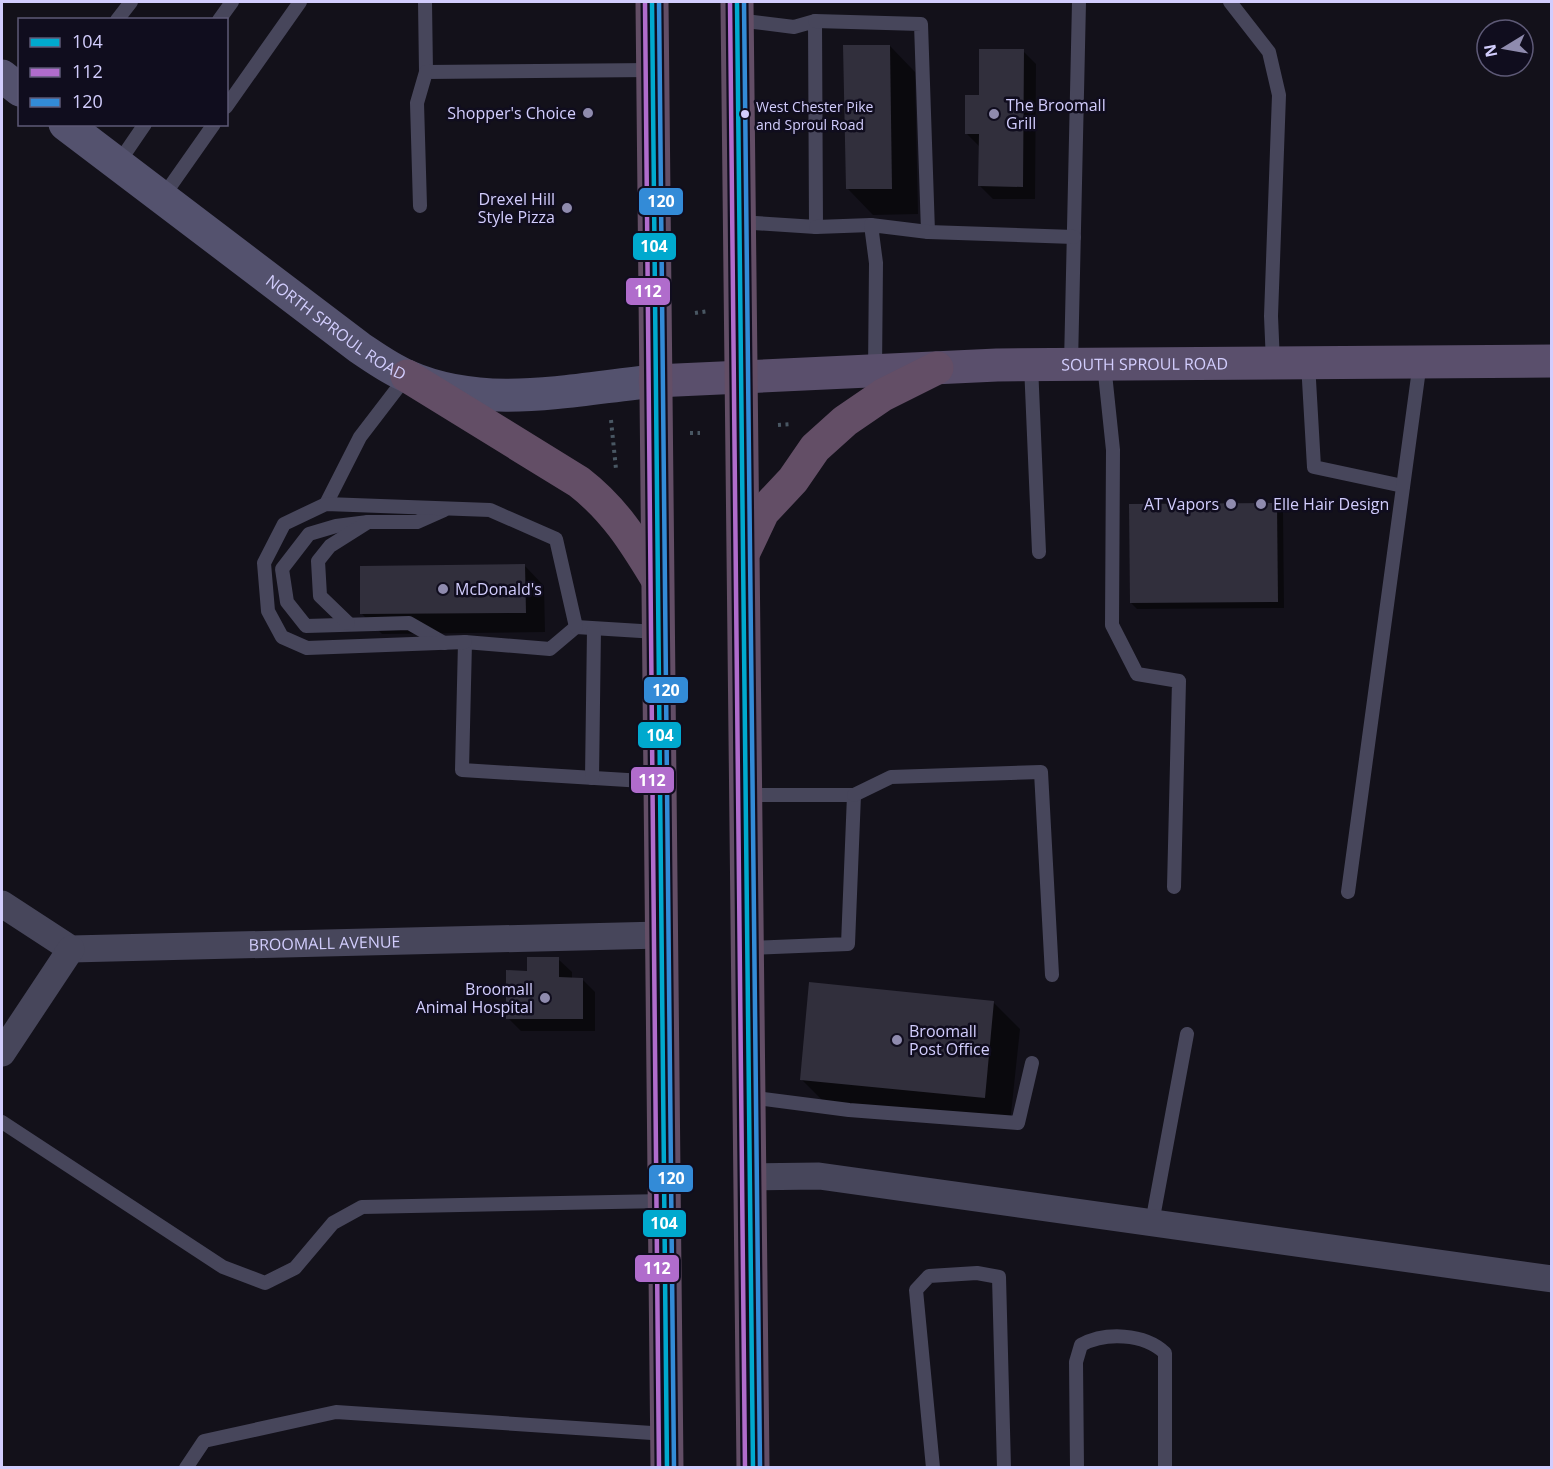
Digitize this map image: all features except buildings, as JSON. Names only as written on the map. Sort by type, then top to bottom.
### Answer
[{"type":"highway","points":[[652,2],[667,1467]]},
{"type":"highway","points":[[737,11],[753,1467]]},
{"type":"highway","points":[[743,554],[763,512],[793,480],[814,448],[845,421],[883,395],[937,368]]},
{"type":"highway","points":[[406,376],[597,495],[628,531],[657,579]]},
{"type":"main road","name":"NORTH SPROUL ROAD","points":[[68,126],[360,348],[406,376],[458,391],[519,395],[655,381]]},
{"type":"main road","name":"SOUTH SPROUL ROAD","points":[[655,381],[1071,364],[1551,361]]},
{"type":"street","points":[[2,904],[71,949],[2,1053]]},
{"type":"street","name":"BROOMALL AVENUE","points":[[71,949],[661,935]]},
{"type":"street","points":[[750,1177],[819,1176],[1551,1280]]},
{"type":"lane","points":[[119,18],[131,2]]},
{"type":"lane","points":[[220,18],[232,2]]},
{"type":"lane","points":[[228,104],[300,2]]},
{"type":"lane","points":[[420,206],[417,103],[426,72],[425,2]]},
{"type":"lane","points":[[1071,364],[1079,2]]},
{"type":"lane","points":[[1230,2],[1269,52],[1280,95],[1271,316],[1273,363]]},
{"type":"lane","points":[[737,11],[794,27],[814,21],[921,24],[928,231]]},
{"type":"lane","points":[[814,21],[816,226]]},
{"type":"lane","points":[[426,72],[652,70]]},
{"type":"lane","points":[[117,165],[145,126]]},
{"type":"lane","points":[[162,198],[213,126]]},
{"type":"lane","points":[[739,222],[816,226],[872,225],[928,231],[1074,237]]},
{"type":"lane","points":[[872,225],[876,263],[875,371]]},
{"type":"lane","points":[[1348,892],[1420,362]]},
{"type":"lane","points":[[1308,363],[1314,467],[1403,486]]},
{"type":"lane","points":[[1104,364],[1113,450],[1112,625],[1137,674],[1179,681],[1174,887]]},
{"type":"lane","points":[[1031,365],[1039,552]]},
{"type":"lane","points":[[326,504],[360,437],[406,376]]},
{"type":"lane","points":[[576,627],[556,539],[490,510],[326,504],[284,524],[264,563],[268,611],[282,637],[307,648],[465,642],[550,649],[576,627],[657,632]]},
{"type":"lane","points":[[444,643],[408,623],[306,626],[287,603],[282,569],[309,534],[336,526],[368,522],[417,522],[446,509]]},
{"type":"lane","points":[[348,623],[320,596],[318,561],[330,546],[368,522]]},
{"type":"lane","points":[[591,778],[594,629]]},
{"type":"lane","points":[[465,642],[462,770],[660,782]]},
{"type":"lane","points":[[746,795],[854,795],[891,777],[1041,772],[1052,975]]},
{"type":"lane","points":[[747,948],[848,944],[854,795]]},
{"type":"lane","points":[[1152,1223],[1186,1034]]},
{"type":"lane","points":[[749,1097],[849,1110],[1018,1123],[1032,1063]]},
{"type":"lane","points":[[2,1122],[223,1267],[265,1283],[295,1268],[333,1223],[362,1207],[664,1201]]},
{"type":"lane","points":[[933,1467],[916,1290],[929,1276],[976,1273],[999,1277],[1004,1467]]},
{"type":"lane","points":[[1077,1467],[1076,1362],[1081,1345],[1093,1339],[1137,1338],[1154,1343],[1165,1353],[1165,1467]]},
{"type":"lane","points":[[186,1467],[204,1441],[336,1412],[667,1434]]},
{"type":"path","points":[[611,419],[616,473]]},
{"type":"path","points":[[612,431],[622,430]]},
{"type":"transit line","name":"112","points":[[645,2],[659,1468]]},
{"type":"transit line","name":"104","points":[[652,2],[667,1468]]},
{"type":"transit line","name":"120","points":[[659,2],[674,1468]]},
{"type":"transit line","name":"112","points":[[730,2],[745,1468]]},
{"type":"transit line","name":"104","points":[[737,2],[753,1468]]},
{"type":"transit line","name":"120","points":[[744,2],[760,1468]]},
{"type":"place","name":"Shopper's Choice","points":[[588,113]]},
{"type":"place","name":"West Chester Pike and Sproul Road","points":[[745,114]]},
{"type":"place","name":"The Broomall Grill","points":[[994,114]]},
{"type":"place","name":"Drexel Hill Style Pizza","points":[[567,208]]},
{"type":"place","name":"AT Vapors","points":[[1231,504]]},
{"type":"place","name":"Elle Hair Design","points":[[1261,504]]},
{"type":"place","name":"McDonald's","points":[[443,589]]},
{"type":"place","name":"Broomall Animal Hospital","points":[[545,998]]},
{"type":"place","name":"Broomall Post Office","points":[[897,1040]]}]
